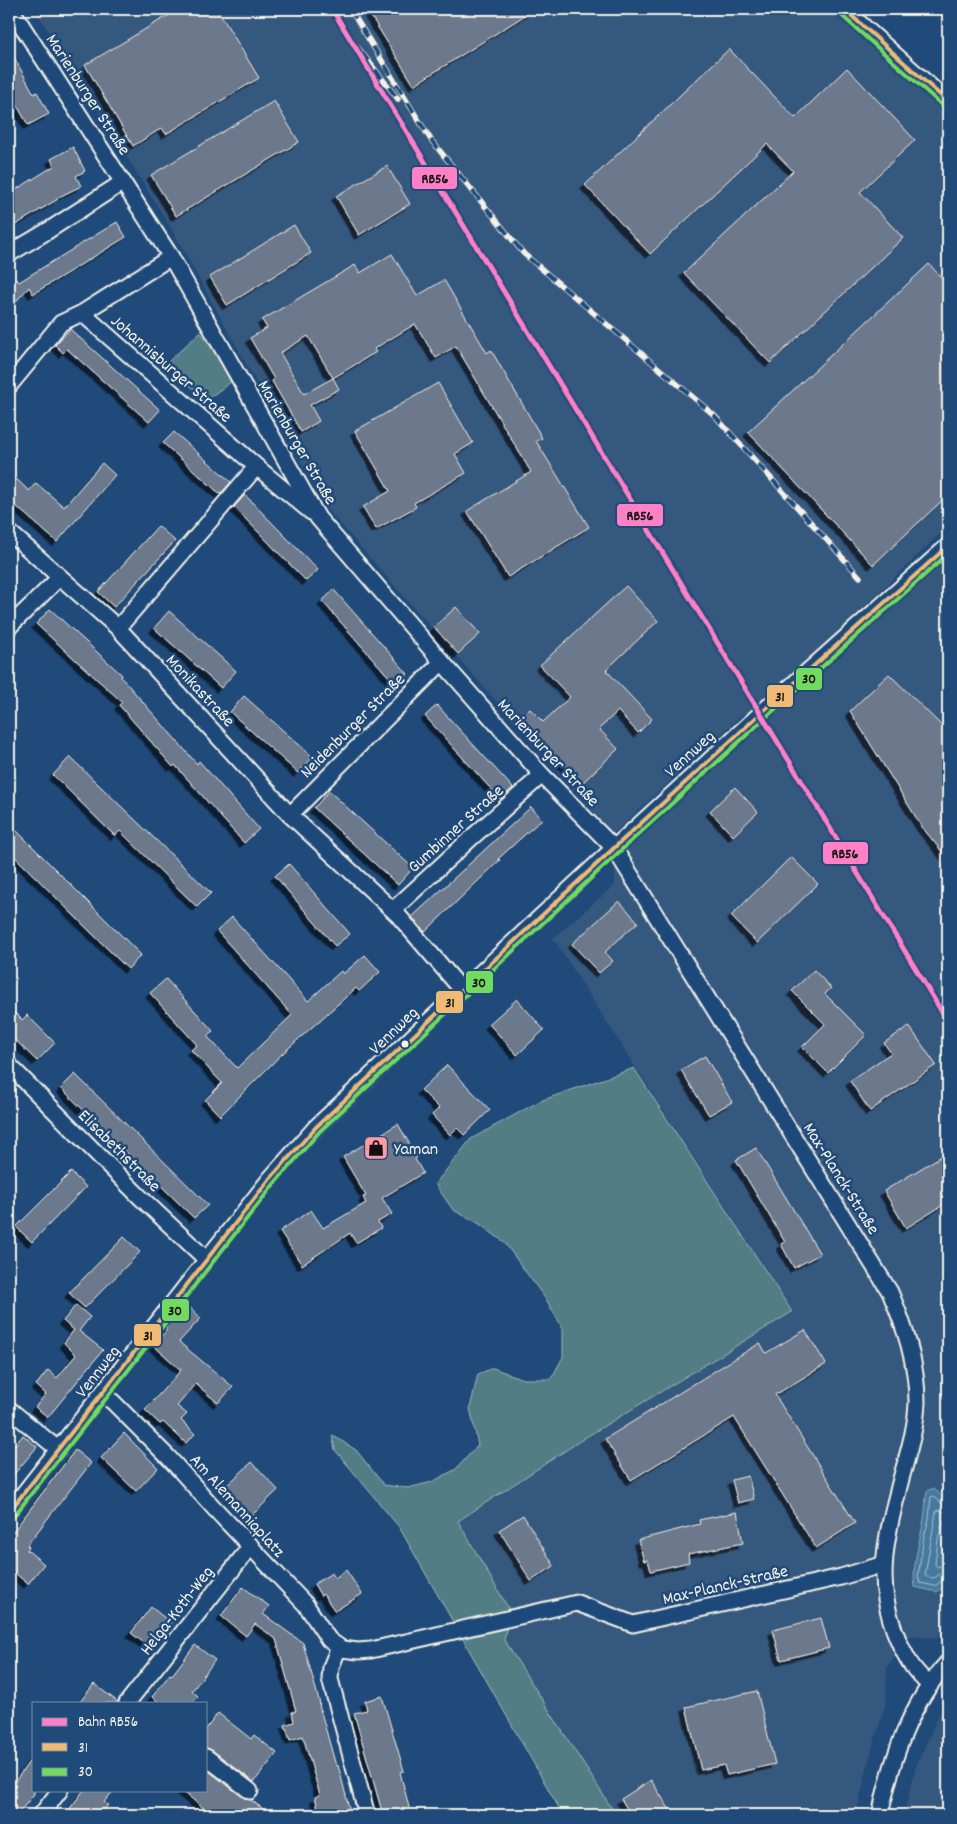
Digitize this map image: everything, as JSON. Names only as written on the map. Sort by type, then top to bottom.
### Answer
[{"type":"street","name":"Marienburger Straße","points":[[11,9],[171,257],[318,518],[542,775],[614,848]]},
{"type":"street","points":[[844,9],[948,102]]},
{"type":"street","points":[[9,254],[123,182]]},
{"type":"street","name":"Johannisburger Straße","points":[[171,257],[82,313],[258,468],[318,518]]},
{"type":"street","points":[[9,386],[61,323],[82,313]]},
{"type":"street","points":[[118,628],[251,473],[258,468]]},
{"type":"street","name":"Monikastraße","points":[[9,532],[118,628],[290,815],[393,910],[462,990]]},
{"type":"street","name":"Vennweg","points":[[9,1512],[269,1180],[316,1128],[614,848],[948,546]]},
{"type":"street","points":[[9,626],[60,577]]},
{"type":"street","name":"Neidenburger Straße","points":[[290,815],[442,662]]},
{"type":"street","name":"Gumbinner Straße","points":[[393,910],[470,838],[542,775]]},
{"type":"street","name":"Max-Planck-Straße","points":[[614,848],[869,1256],[890,1292],[903,1322],[911,1348],[917,1402],[914,1429],[888,1533],[884,1564],[884,1591],[890,1618],[910,1664],[930,1686]]},
{"type":"street","name":"Elisabethstraße","points":[[9,1065],[139,1196],[207,1260]]},
{"type":"street","name":"Am Alemanniaplatz","points":[[102,1394],[113,1402],[169,1458],[306,1605],[329,1640],[339,1647]]},
{"type":"street","points":[[9,1409],[59,1450]]},
{"type":"street","name":"Helga-Koth-Weg","points":[[132,1701],[251,1546]]},
{"type":"street","name":"Max-Planck-Straße","points":[[339,1647],[350,1651],[365,1651],[576,1603],[634,1624],[841,1576],[884,1564]]},
{"type":"street","points":[[339,1647],[331,1667],[330,1680],[367,1815]]},
{"type":"street","points":[[880,1815],[895,1755],[915,1707],[948,1662]]},
{"type":"street","points":[[208,1759],[250,1791]]},
{"type":"street","points":[[42,1815],[59,1792]]},
{"type":"shaded area","points":[[35,9],[836,9],[948,112],[948,526],[782,686],[948,546],[948,1628],[937,1638],[909,1636],[887,1667],[886,1702],[869,1760],[856,1815],[614,1815],[504,1640],[510,1611],[458,1521],[586,1437],[792,1312],[553,938],[615,885],[614,848],[749,723],[744,713],[613,834],[327,509],[171,228]]},
{"type":"shaded area","points":[[948,1700],[948,1815],[904,1815],[916,1766],[943,1706]]},
{"type":"green space","points":[[200,332],[235,379],[206,400],[166,364]]},
{"type":"green space","points":[[634,1068],[792,1312],[586,1437],[458,1521],[510,1611],[504,1640],[616,1815],[563,1815],[399,1527],[335,1450],[332,1435],[356,1450],[384,1485],[408,1488],[432,1482],[456,1469],[478,1445],[470,1408],[478,1374],[493,1368],[523,1379],[551,1379],[563,1357],[563,1329],[547,1301],[504,1242],[478,1223],[453,1210],[435,1184],[471,1139],[540,1101]]},
{"type":"water","points":[[934,1488],[948,1503],[948,1582],[937,1592],[915,1587],[914,1579],[915,1561],[925,1514],[927,1491]]},
{"type":"building","points":[[179,9],[217,9],[259,78],[166,134],[162,128],[133,146],[85,65]]},
{"type":"building","points":[[376,9],[535,9],[414,85],[369,13]]},
{"type":"building","points":[[9,48],[34,94],[37,92],[49,114],[28,125],[9,91]]},
{"type":"building","points":[[729,49],[795,118],[847,68],[915,140],[860,192],[903,238],[770,363],[684,273],[793,171],[767,144],[650,254],[585,185]]},
{"type":"building","points":[[274,101],[299,142],[176,216],[151,175]]},
{"type":"building","points":[[73,147],[85,171],[76,176],[81,186],[57,198],[9,229],[9,194],[54,166],[51,159]]},
{"type":"building","points":[[387,166],[410,204],[359,235],[336,196]]},
{"type":"building","points":[[117,222],[126,237],[33,294],[29,287],[9,309],[9,285],[15,278],[19,282]]},
{"type":"building","points":[[294,225],[311,253],[227,305],[210,277]]},
{"type":"building","points":[[392,254],[417,296],[444,280],[487,353],[491,350],[542,438],[536,441],[589,527],[508,577],[467,511],[531,472],[456,346],[436,358],[415,324],[374,349],[376,352],[333,378],[339,389],[310,405],[319,421],[301,432],[272,381],[274,379],[250,338],[267,328],[262,320],[355,265],[360,273]],"holes":[[[308,336],[333,378],[304,394],[280,353]]]},
{"type":"building","points":[[929,264],[948,285],[948,495],[873,565],[748,432]]},
{"type":"building","points":[[70,329],[160,410],[149,422],[67,349],[63,353],[55,345]]},
{"type":"building","points":[[438,383],[473,443],[455,454],[466,473],[414,503],[416,507],[376,529],[363,507],[390,491],[355,431]]},
{"type":"building","points":[[174,432],[231,482],[220,494],[163,443]]},
{"type":"building","points":[[102,463],[115,475],[57,542],[9,500],[9,472],[29,491],[36,483],[64,507]]},
{"type":"building","points":[[245,495],[318,570],[306,581],[234,507]]},
{"type":"building","points":[[158,526],[175,541],[114,607],[98,592]]},
{"type":"building","points":[[626,586],[658,621],[606,670],[652,719],[638,733],[618,711],[599,729],[618,749],[581,784],[520,718],[530,709],[543,722],[570,697],[540,665]]},
{"type":"building","points":[[334,590],[408,674],[396,685],[322,601]]},
{"type":"building","points":[[456,607],[480,634],[458,654],[434,627]]},
{"type":"building","points":[[50,609],[122,675],[121,677],[197,764],[199,761],[259,829],[244,843],[175,765],[173,767],[119,705],[122,702],[36,624]]},
{"type":"building","points":[[169,611],[236,671],[221,688],[154,628]]},
{"type":"building","points":[[889,674],[948,732],[948,859],[922,827],[850,711]]},
{"type":"building","points":[[244,696],[313,757],[298,773],[230,712]]},
{"type":"building","points":[[437,705],[513,788],[500,799],[425,716]]},
{"type":"building","points":[[70,757],[211,893],[197,907],[120,831],[115,836],[53,775]]},
{"type":"building","points":[[735,787],[758,812],[733,836],[710,811]]},
{"type":"building","points":[[329,791],[413,868],[398,885],[314,808]]},
{"type":"building","points":[[531,807],[542,819],[498,859],[500,860],[425,932],[412,917]]},
{"type":"building","points":[[9,823],[141,955],[128,969],[9,851]]},
{"type":"building","points":[[791,857],[818,884],[757,943],[731,916]]},
{"type":"building","points":[[289,864],[350,934],[335,946],[275,876]]},
{"type":"building","points":[[619,901],[638,922],[605,952],[613,961],[599,973],[572,944]]},
{"type":"building","points":[[232,917],[308,1001],[341,971],[343,974],[365,955],[380,972],[359,991],[356,988],[282,1054],[220,1116],[205,1100],[222,1083],[191,1050],[197,1045],[150,993],[166,979],[213,1031],[207,1036],[237,1068],[292,1015],[217,931]]},
{"type":"building","points":[[814,970],[831,988],[825,994],[866,1035],[828,1073],[802,1047],[825,1024],[792,991]]},
{"type":"building","points":[[517,999],[544,1030],[517,1055],[489,1024]]},
{"type":"building","points":[[9,1007],[22,1020],[27,1015],[55,1043],[37,1061],[9,1034]]},
{"type":"building","points":[[909,1026],[936,1065],[870,1111],[850,1081],[891,1053],[884,1043]]},
{"type":"building","points":[[705,1056],[732,1102],[709,1115],[681,1070]]},
{"type":"building","points":[[447,1065],[490,1110],[464,1135],[457,1128],[450,1135],[432,1115],[439,1108],[421,1090]]},
{"type":"building","points":[[75,1074],[208,1205],[194,1218],[61,1088]]},
{"type":"building","points":[[398,1124],[417,1157],[415,1159],[423,1173],[382,1198],[392,1214],[378,1222],[381,1228],[356,1243],[350,1233],[302,1265],[280,1231],[311,1210],[323,1228],[366,1203],[363,1197],[366,1196],[343,1157]]},
{"type":"building","points":[[756,1148],[820,1254],[794,1268],[781,1244],[785,1242],[736,1160]]},
{"type":"building","points":[[948,1152],[948,1202],[906,1228],[884,1191]]},
{"type":"building","points":[[71,1172],[86,1187],[32,1242],[16,1227]]},
{"type":"building","points":[[124,1237],[140,1252],[85,1308],[69,1293]]},
{"type":"building","points":[[186,1304],[201,1318],[179,1342],[233,1387],[218,1403],[196,1384],[177,1406],[187,1414],[181,1420],[195,1434],[186,1443],[163,1422],[160,1424],[145,1410],[181,1370],[153,1345],[166,1331],[167,1325]]},
{"type":"building","points":[[76,1305],[90,1317],[79,1331],[103,1350],[48,1417],[35,1407],[46,1394],[36,1385],[48,1370],[57,1378],[76,1355],[64,1343],[74,1330],[63,1321]]},
{"type":"building","points":[[805,1330],[826,1364],[775,1395],[855,1523],[816,1548],[734,1417],[631,1480],[605,1439],[760,1343],[766,1353]]},
{"type":"building","points":[[124,1433],[158,1468],[136,1491],[101,1458]]},
{"type":"building","points":[[23,1435],[37,1447],[9,1480],[9,1440],[15,1445]]},
{"type":"building","points":[[75,1450],[91,1463],[27,1545],[29,1547],[27,1550],[44,1564],[28,1584],[9,1568],[9,1537]]},
{"type":"building","points":[[252,1462],[278,1490],[250,1517],[223,1489]]},
{"type":"building","points":[[748,1476],[754,1499],[738,1503],[732,1480]]},
{"type":"building","points":[[737,1512],[743,1543],[688,1554],[689,1562],[651,1571],[648,1560],[644,1561],[638,1540],[700,1524],[699,1520]]},
{"type":"building","points":[[523,1515],[554,1566],[531,1581],[499,1530]]},
{"type":"building","points":[[346,1570],[362,1594],[335,1611],[323,1594],[321,1596],[314,1584],[332,1573],[335,1578]]},
{"type":"building","points":[[243,1587],[269,1606],[263,1614],[303,1643],[351,1815],[320,1815],[315,1797],[320,1795],[303,1736],[290,1740],[285,1725],[294,1722],[292,1712],[296,1711],[276,1639],[255,1624],[246,1636],[221,1616]]},
{"type":"building","points":[[151,1607],[171,1623],[152,1649],[131,1633]]},
{"type":"building","points":[[821,1618],[829,1648],[781,1660],[773,1630]]},
{"type":"building","points":[[195,1645],[215,1660],[192,1691],[198,1696],[193,1702],[159,1702],[152,1697],[170,1674],[172,1675]]},
{"type":"building","points":[[94,1684],[118,1702],[80,1702]]},
{"type":"building","points":[[757,1691],[775,1764],[727,1775],[724,1765],[701,1770],[686,1707]]},
{"type":"building","points":[[382,1696],[404,1771],[400,1772],[411,1815],[383,1815],[354,1713],[367,1710],[365,1701]]},
{"type":"building","points":[[218,1713],[251,1739],[254,1735],[277,1753],[254,1782],[208,1749],[208,1726]]},
{"type":"building","points":[[32,1758],[32,1792],[34,1794],[17,1815],[9,1815],[9,1790]]},
{"type":"building","points":[[208,1771],[244,1798],[251,1800],[271,1815],[212,1815],[183,1792],[208,1792]]},
{"type":"building","points":[[651,1780],[673,1815],[631,1815],[621,1799]]},
{"type":"building","points":[[82,1792],[112,1792],[104,1802],[108,1805],[100,1815],[65,1815]]},
{"type":"railway","points":[[350,9],[431,140],[524,254],[714,415],[860,577]]},
{"type":"railway","points":[[348,35],[398,99]]},
{"type":"rail line","name":"RB56","points":[[332,9],[948,1022]]},
{"type":"transit line","name":"31","points":[[844,9],[948,102]]},
{"type":"transit line","name":"30","points":[[840,14],[944,107]]},
{"type":"transit line","name":"31","points":[[9,1512],[269,1180],[316,1127],[614,848],[948,546]]},
{"type":"transit line","name":"30","points":[[14,1516],[274,1184],[320,1131],[618,853],[948,554]]},
{"type":"place","name":"Yaman","points":[[376,1148]]}]
